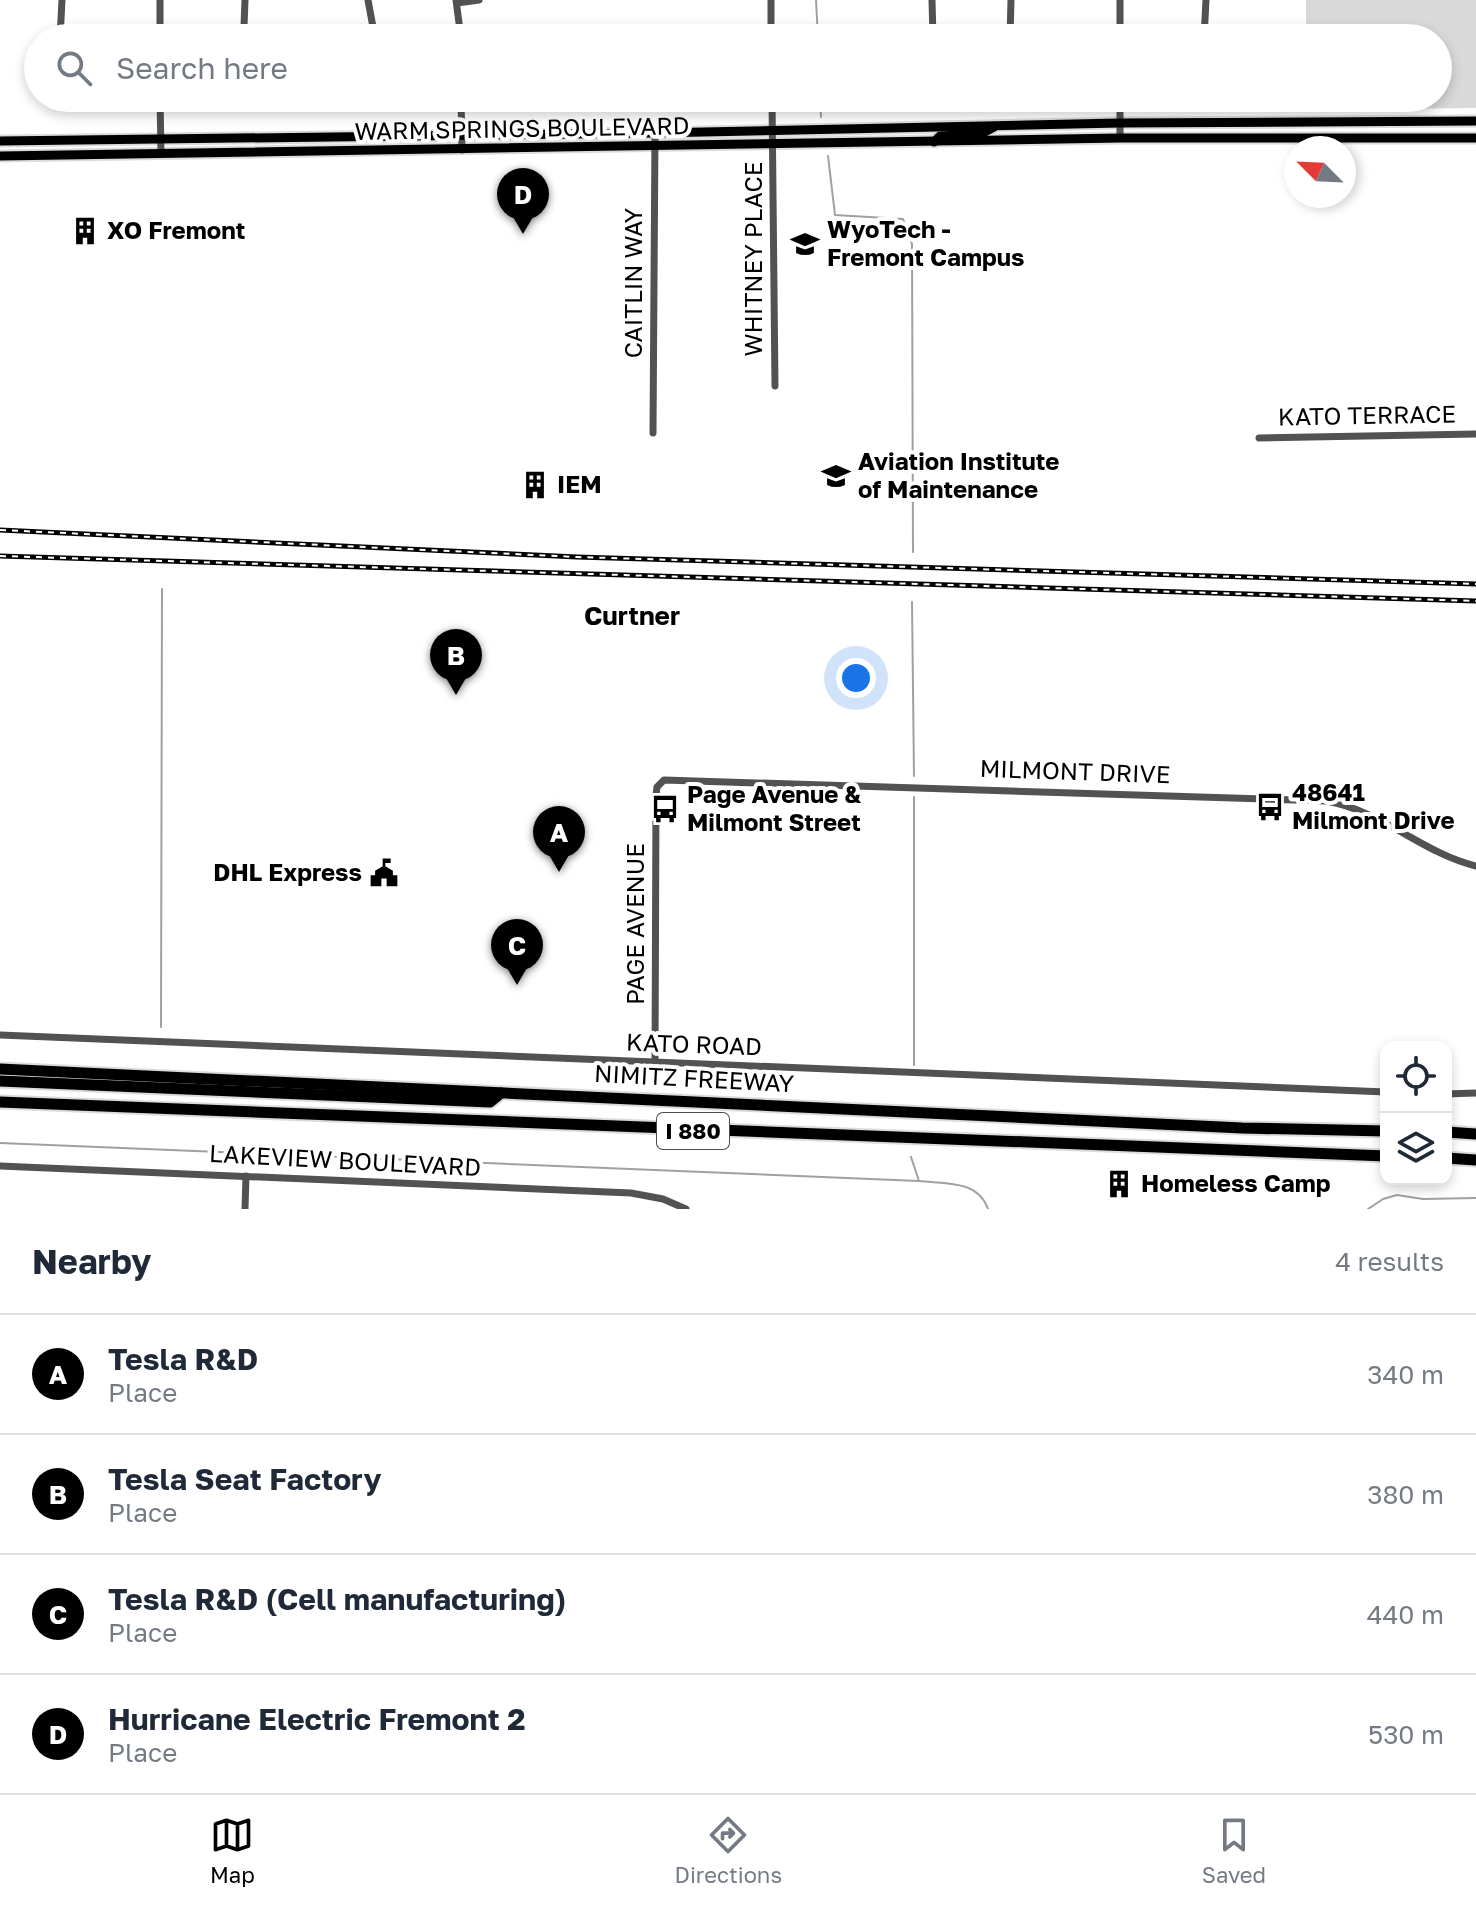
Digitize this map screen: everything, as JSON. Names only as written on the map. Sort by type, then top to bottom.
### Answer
[{"type":"highway","name":"NIMITZ FREEWAY","points":[[0,1069],[1242,1128],[1380,1131]]},
{"type":"highway","name":"I 880","points":[[0,1081],[490,1102],[501,1093]]},
{"type":"highway","name":"NIMITZ FREEWAY","points":[[0,1102],[1380,1156]]},
{"type":"highway","points":[[1452,1132],[1476,1134]]},
{"type":"highway","points":[[1452,1158],[1476,1160]]},
{"type":"main road","name":"WARM SPRINGS BOULEVARD","points":[[0,141],[655,133],[1120,123],[1476,121]]},
{"type":"main road","points":[[934,142],[940,136],[981,134],[997,126]]},
{"type":"main road","name":"WARM SPRINGS BOULEVARD","points":[[0,156],[654,148],[1120,138],[1476,138]]},
{"type":"street","points":[[61,24],[62,0]]},
{"type":"street","points":[[160,0],[160,24]]},
{"type":"street","points":[[244,24],[245,0]]},
{"type":"street","points":[[368,0],[372,24]]},
{"type":"street","points":[[459,24],[456,2],[479,0]]},
{"type":"street","points":[[771,0],[771,24]]},
{"type":"street","points":[[932,0],[933,24]]},
{"type":"street","points":[[1010,24],[1011,0]]},
{"type":"street","points":[[1120,0],[1120,24]]},
{"type":"street","points":[[1205,24],[1206,0]]},
{"type":"street","points":[[160,112],[161,154]]},
{"type":"street","points":[[461,112],[462,150]]},
{"type":"street","name":"WHITNEY PLACE","points":[[772,112],[775,386]]},
{"type":"street","points":[[1120,112],[1120,138]]},
{"type":"street","name":"CAITLIN WAY","points":[[653,433],[655,133]]},
{"type":"street","name":"KATO TERRACE","points":[[1259,438],[1476,434]]},
{"type":"street","name":"MILMONT DRIVE","points":[[659,784],[667,780],[1317,800],[1362,810],[1450,858],[1476,866]]},
{"type":"street","name":"PAGE AVENUE","points":[[655,1065],[656,795],[659,784]]},
{"type":"street","name":"KATO ROAD","points":[[0,1035],[655,1065],[1380,1092]]},
{"type":"street","points":[[1452,1094],[1476,1093]]},
{"type":"street","name":"LAKEVIEW BOULEVARD","points":[[0,1166],[631,1193],[663,1199],[686,1209]]},
{"type":"street","points":[[245,1209],[246,1176]]},
{"type":"shaded area","points":[[1306,0],[1476,0],[1476,108],[1452,108],[1452,24],[1306,24]]},
{"type":"waterway","points":[[816,0],[817,24]]},
{"type":"waterway","points":[[821,112],[821,117]]},
{"type":"waterway","points":[[828,156],[835,215],[903,219],[912,244],[913,552]]},
{"type":"waterway","points":[[161,1027],[162,589]]},
{"type":"waterway","points":[[912,602],[914,776]]},
{"type":"waterway","points":[[914,797],[914,1065]]},
{"type":"waterway","points":[[0,1143],[919,1181],[969,1188],[977,1193],[988,1209]]},
{"type":"waterway","points":[[911,1157],[919,1181]]},
{"type":"waterway","points":[[1368,1209],[1383,1199],[1397,1195],[1423,1199],[1476,1198]]},
{"type":"railway","points":[[0,530],[577,557],[1476,584]]},
{"type":"railway","points":[[0,556],[1476,601]]},
{"type":"place","name":"XO Fremont","points":[[85,231]]},
{"type":"place","name":"Hurricane Electric Fremont 2","points":[[523,234]]},
{"type":"place","name":"WyoTech - Fremont Campus","points":[[805,244]]},
{"type":"place","name":"Aviation Institute of Maintenance","points":[[836,476]]},
{"type":"place","name":"IEM","points":[[535,485]]},
{"type":"place","name":"Tesla Seat Factory","points":[[456,695]]},
{"type":"place","name":"48641 Milmont Drive","points":[[1270,807]]},
{"type":"place","name":"Page Avenue & Milmont Street","points":[[665,809]]},
{"type":"place","name":"Tesla R&D","points":[[559,872]]},
{"type":"place","name":"DHL Express","points":[[384,873]]},
{"type":"place","name":"Tesla R&D (Cell manufacturing)","points":[[517,985]]},
{"type":"place","name":"Homeless Camp","points":[[1119,1184]]},
{"type":"district","name":"Curtner","points":[[632,616]]}]
